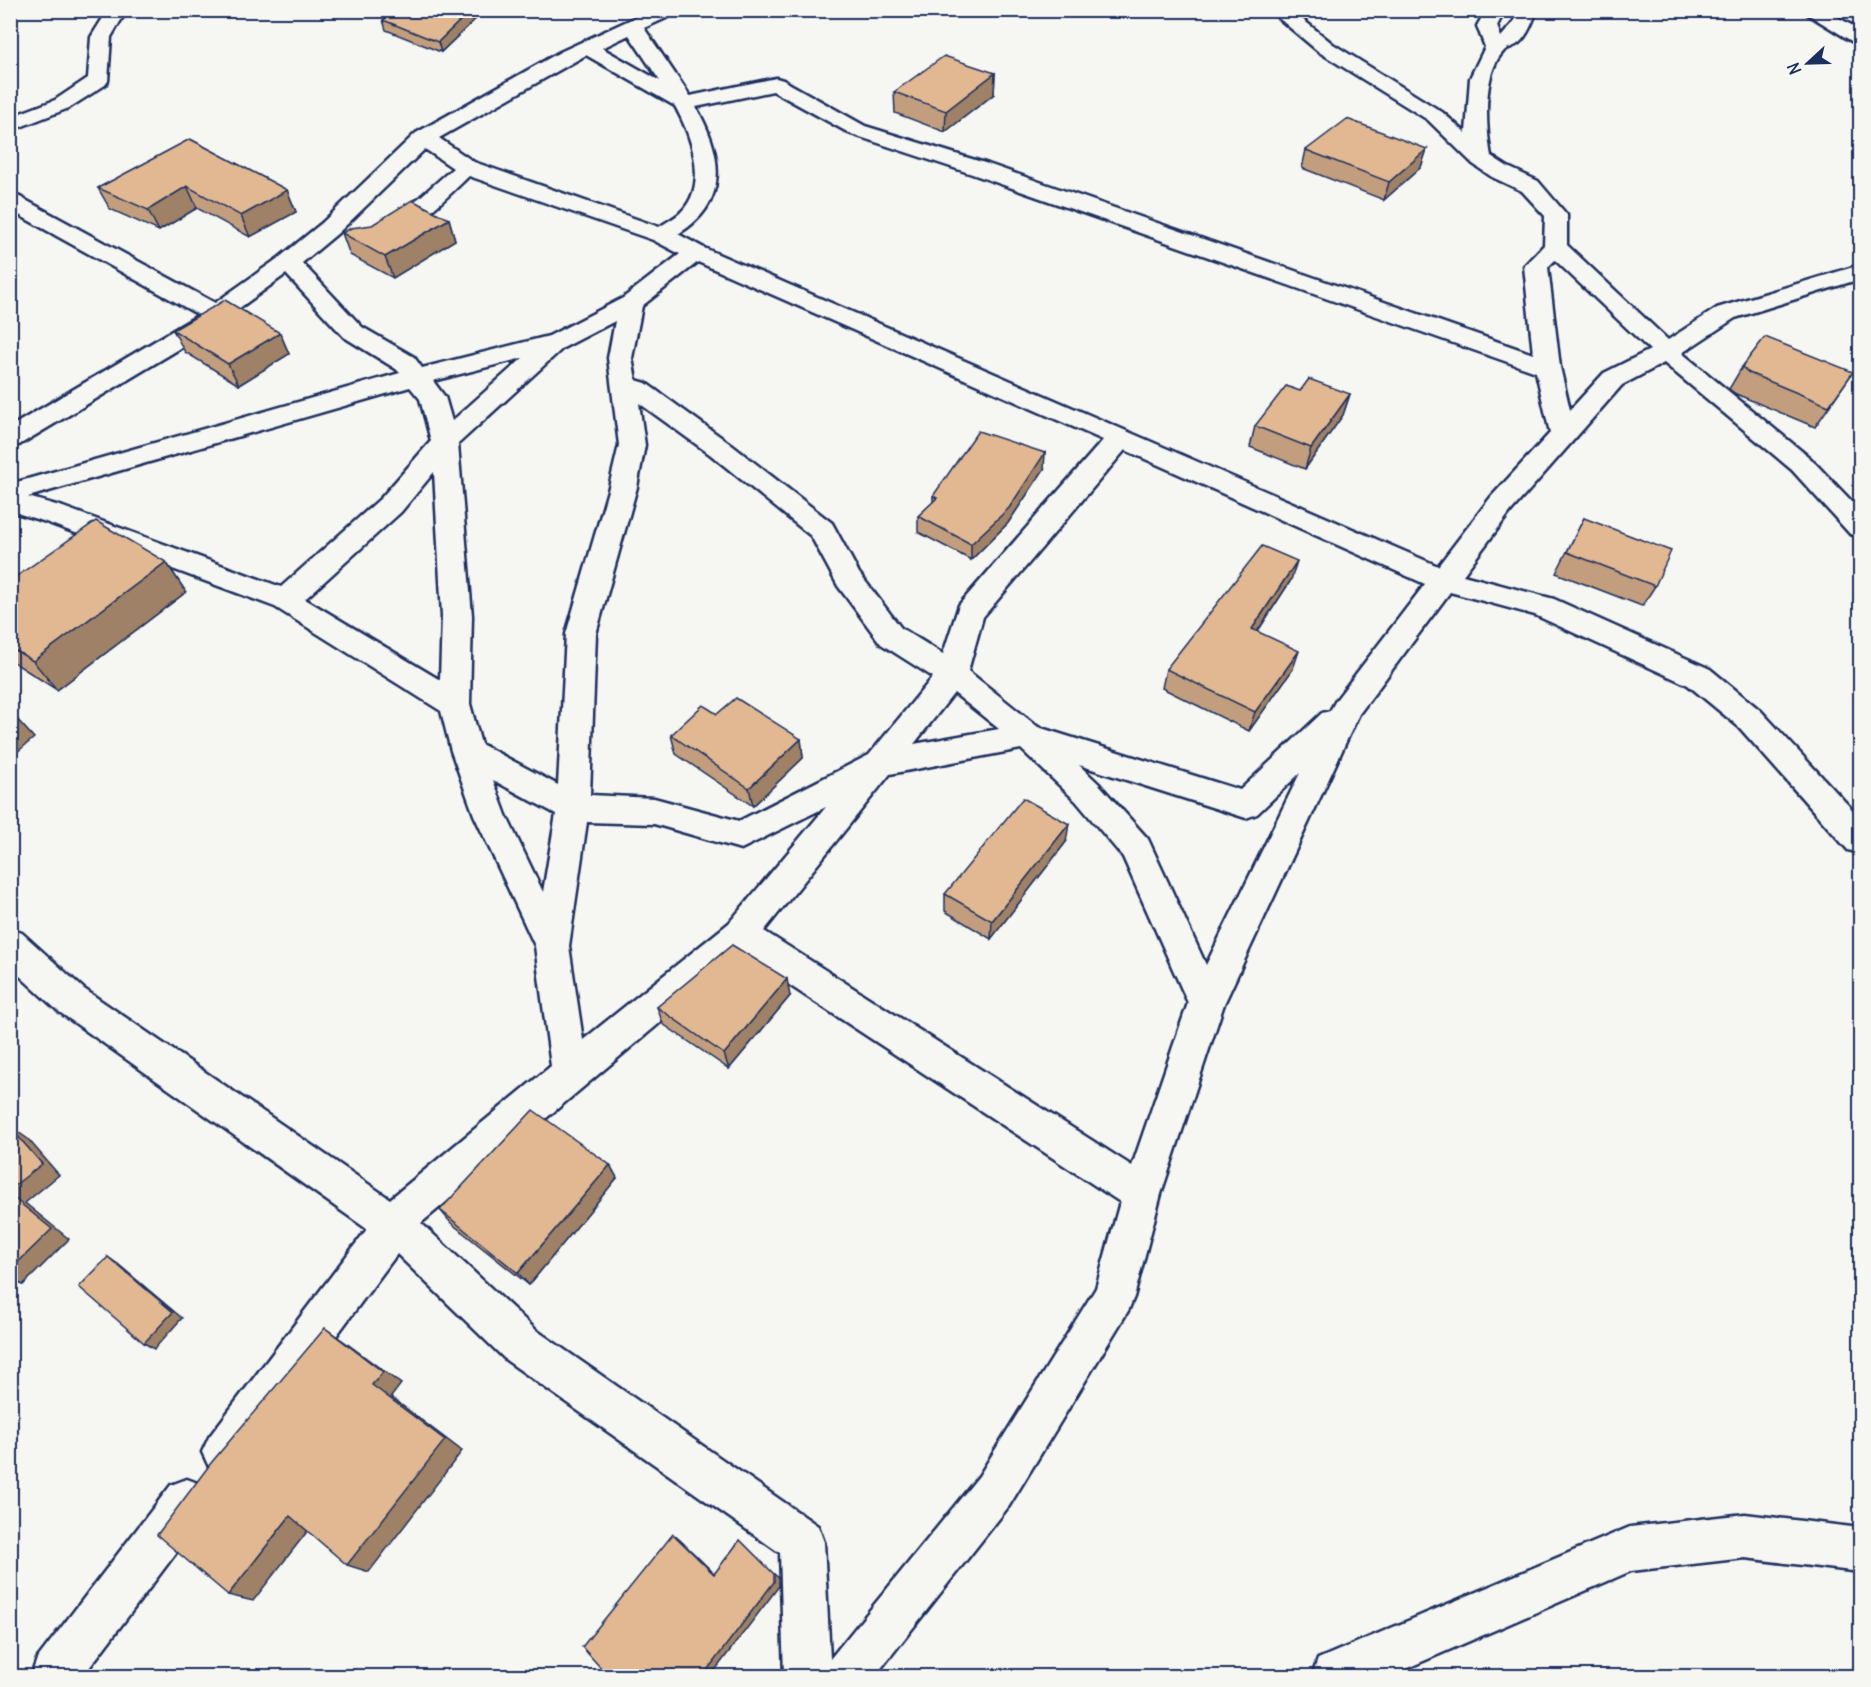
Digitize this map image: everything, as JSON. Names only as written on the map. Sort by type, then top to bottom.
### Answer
[{"type":"street","points":[[10,125],[62,104],[98,81],[101,37],[118,10]]},
{"type":"street","points":[[348,234],[424,138],[586,48],[668,10]]},
{"type":"street","points":[[1278,10],[1326,48],[1435,116],[1481,159],[1500,172],[1530,186],[1556,216],[1554,247],[1536,266],[1547,367],[1563,434]]},
{"type":"street","points":[[1495,47],[1487,26],[1496,10]]},
{"type":"street","points":[[1481,159],[1476,131],[1480,78],[1495,47],[1512,39],[1523,23],[1528,10]]},
{"type":"street","points":[[1809,10],[1860,39]]},
{"type":"street","points":[[633,26],[685,103],[705,148],[706,192],[694,212],[661,235]]},
{"type":"street","points":[[586,48],[685,103],[776,84],[858,130],[1002,177],[1547,367]]},
{"type":"street","points":[[424,138],[466,167],[661,235],[696,253],[1443,580],[1544,607],[1699,677],[1750,718],[1860,840]]},
{"type":"street","points":[[12,437],[195,329],[288,262],[348,234],[388,230],[427,203],[466,167]]},
{"type":"street","points":[[10,201],[216,314]]},
{"type":"street","points":[[1554,247],[1666,352],[1801,464],[1860,527]]},
{"type":"street","points":[[10,493],[416,377],[557,342],[631,303],[696,253]]},
{"type":"street","points":[[288,262],[353,332],[405,363],[432,397],[445,442],[457,616],[455,704],[467,751],[490,815],[552,946]]},
{"type":"street","points":[[467,751],[573,808],[654,811],[741,835],[881,763],[1027,736],[1246,805],[1347,708],[1502,504],[1612,379],[1666,352],[1726,313],[1860,272]]},
{"type":"street","points":[[570,1073],[552,946],[573,808],[581,634],[623,487],[632,445],[620,358],[631,303]]},
{"type":"street","points":[[285,600],[391,505],[445,442],[557,342]]},
{"type":"street","points":[[623,385],[637,389],[720,449],[822,530],[848,579],[891,636],[952,675],[1008,718],[1087,792],[1136,849],[1206,1003]]},
{"type":"street","points":[[54,1677],[405,1211],[741,934],[952,675],[969,613],[1120,438]]},
{"type":"street","points":[[10,501],[285,600],[455,704]]},
{"type":"street","points":[[846,1677],[993,1491],[1114,1297],[1142,1194],[1206,1003],[1347,708]]},
{"type":"street","points":[[741,934],[1142,1194]]},
{"type":"street","points":[[10,944],[71,1000],[395,1225],[521,1345],[802,1542],[807,1677]]},
{"type":"street","points":[[1335,1677],[1630,1549],[1745,1536],[1860,1550]]},
{"type":"building","points":[[393,10],[471,10],[438,42],[383,20]]},
{"type":"building","points":[[944,56],[995,73],[946,111],[894,92]]},
{"type":"building","points":[[1347,119],[1427,149],[1389,182],[1306,150]]},
{"type":"building","points":[[190,139],[287,190],[241,216],[187,186],[148,210],[98,188]]},
{"type":"building","points":[[412,200],[449,219],[385,257],[342,233],[351,228],[372,225]]},
{"type":"building","points":[[225,300],[280,333],[228,364],[173,330]]},
{"type":"building","points":[[1765,337],[1853,372],[1829,406],[1749,373],[1742,367]]},
{"type":"building","points":[[1309,379],[1350,394],[1311,448],[1255,426],[1286,386],[1300,391]]},
{"type":"building","points":[[978,431],[1045,453],[1009,508],[971,544],[918,516],[937,498],[933,496]]},
{"type":"building","points":[[1584,518],[1671,551],[1655,586],[1567,552]]},
{"type":"building","points":[[96,521],[166,562],[33,661],[10,647],[10,581]]},
{"type":"building","points":[[1262,546],[1297,561],[1252,629],[1299,651],[1255,712],[1166,669]]},
{"type":"building","points":[[736,698],[801,739],[749,788],[671,735],[703,705],[717,714]]},
{"type":"building","points":[[10,715],[17,719],[10,724]]},
{"type":"building","points":[[1023,798],[1069,824],[992,921],[945,894]]},
{"type":"building","points":[[732,945],[787,979],[724,1054],[657,1007]]},
{"type":"building","points":[[533,1110],[610,1165],[518,1273],[440,1210]]},
{"type":"building","points":[[10,1127],[42,1164],[10,1189]]},
{"type":"building","points":[[10,1195],[52,1229],[10,1270]]},
{"type":"building","points":[[108,1257],[173,1312],[144,1343],[79,1287]]},
{"type":"building","points":[[325,1328],[383,1372],[372,1385],[445,1440],[347,1565],[290,1516],[228,1595],[157,1535],[211,1463]]},
{"type":"building","points":[[673,1534],[714,1574],[740,1540],[774,1574],[774,1582],[702,1677],[609,1677],[582,1647]]},
{"type":"building","points":[[432,1671],[437,1677],[427,1677]]}]
